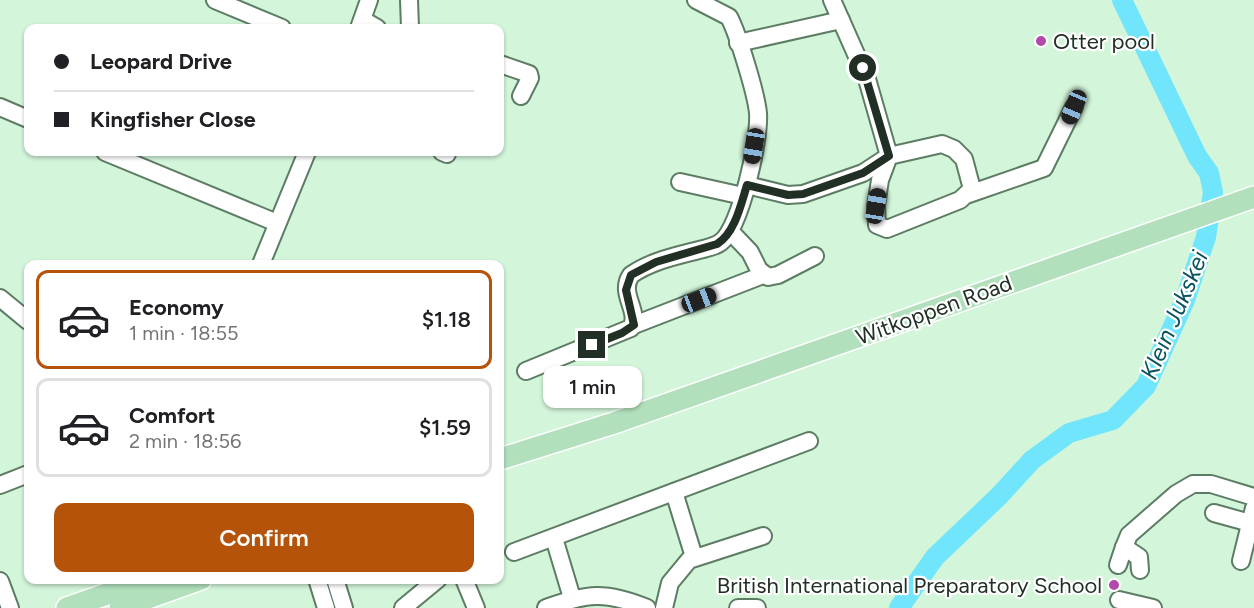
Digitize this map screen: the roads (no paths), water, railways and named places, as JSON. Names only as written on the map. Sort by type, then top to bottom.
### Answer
[{"type":"main road","name":"Witkoppen Road","points":[[504,458],[614,423],[1246,200]]},
{"type":"main road","name":"Witkoppen Road","points":[[504,471],[614,423]]},
{"type":"main road","points":[[67,608],[136,584]]},
{"type":"main road","points":[[120,608],[187,584]]},
{"type":"street","points":[[214,0],[272,24]]},
{"type":"street","points":[[366,24],[369,0]]},
{"type":"street","points":[[409,0],[410,24]]},
{"type":"street","points":[[634,325],[626,290],[628,280],[637,271],[656,262],[717,244],[730,231],[745,191],[758,114],[729,17],[696,0]]},
{"type":"street","points":[[832,0],[867,79],[889,156],[880,180],[876,206],[876,222],[880,228],[887,229],[964,197],[1044,168],[1074,107]]},
{"type":"street","points":[[738,43],[841,20]]},
{"type":"street","points":[[504,70],[530,76],[521,96]]},
{"type":"street","points":[[0,107],[24,117]]},
{"type":"street","points":[[680,182],[745,191],[803,194],[863,173],[889,156],[934,144],[948,146],[959,153],[967,165],[973,185],[964,197]]},
{"type":"street","points":[[115,156],[277,223]]},
{"type":"street","points":[[263,260],[305,156]]},
{"type":"street","points":[[730,231],[750,252],[763,275]]},
{"type":"street","points":[[526,371],[622,333],[634,325],[763,275],[778,275],[815,256]]},
{"type":"street","points":[[0,297],[24,318]]},
{"type":"street","points":[[514,552],[809,441]]},
{"type":"street","points":[[0,485],[24,476]]},
{"type":"street","points":[[1118,565],[1128,535],[1187,486],[1210,484],[1254,497]]},
{"type":"street","points":[[674,492],[694,557]]},
{"type":"street","points":[[1214,513],[1253,518],[1241,561]]},
{"type":"street","points":[[664,608],[670,583],[679,570],[694,557],[763,536]]},
{"type":"street","points":[[554,538],[572,598]]},
{"type":"street","points":[[1124,547],[1138,556],[1140,570]]},
{"type":"street","points":[[0,581],[10,608]]},
{"type":"street","points":[[319,584],[326,608]]},
{"type":"street","points":[[337,584],[344,608]]},
{"type":"street","points":[[403,608],[432,584]]},
{"type":"street","points":[[466,584],[476,608]]},
{"type":"street","points":[[546,608],[572,598],[608,595],[647,608]]},
{"type":"street","points":[[1119,600],[1153,608]]},
{"type":"street","points":[[738,608],[757,608]]},
{"type":"waterway","name":"Klein Jukskei","points":[[899,608],[935,557],[999,496],[1032,460],[1069,433],[1113,420],[1146,386],[1185,300],[1206,237],[1213,192],[1209,173],[1197,156],[1122,0]]},
{"type":"place","name":"Otter pool","points":[[1041,41]]},
{"type":"place","name":"British International Preparatory School","points":[[1114,585]]}]
